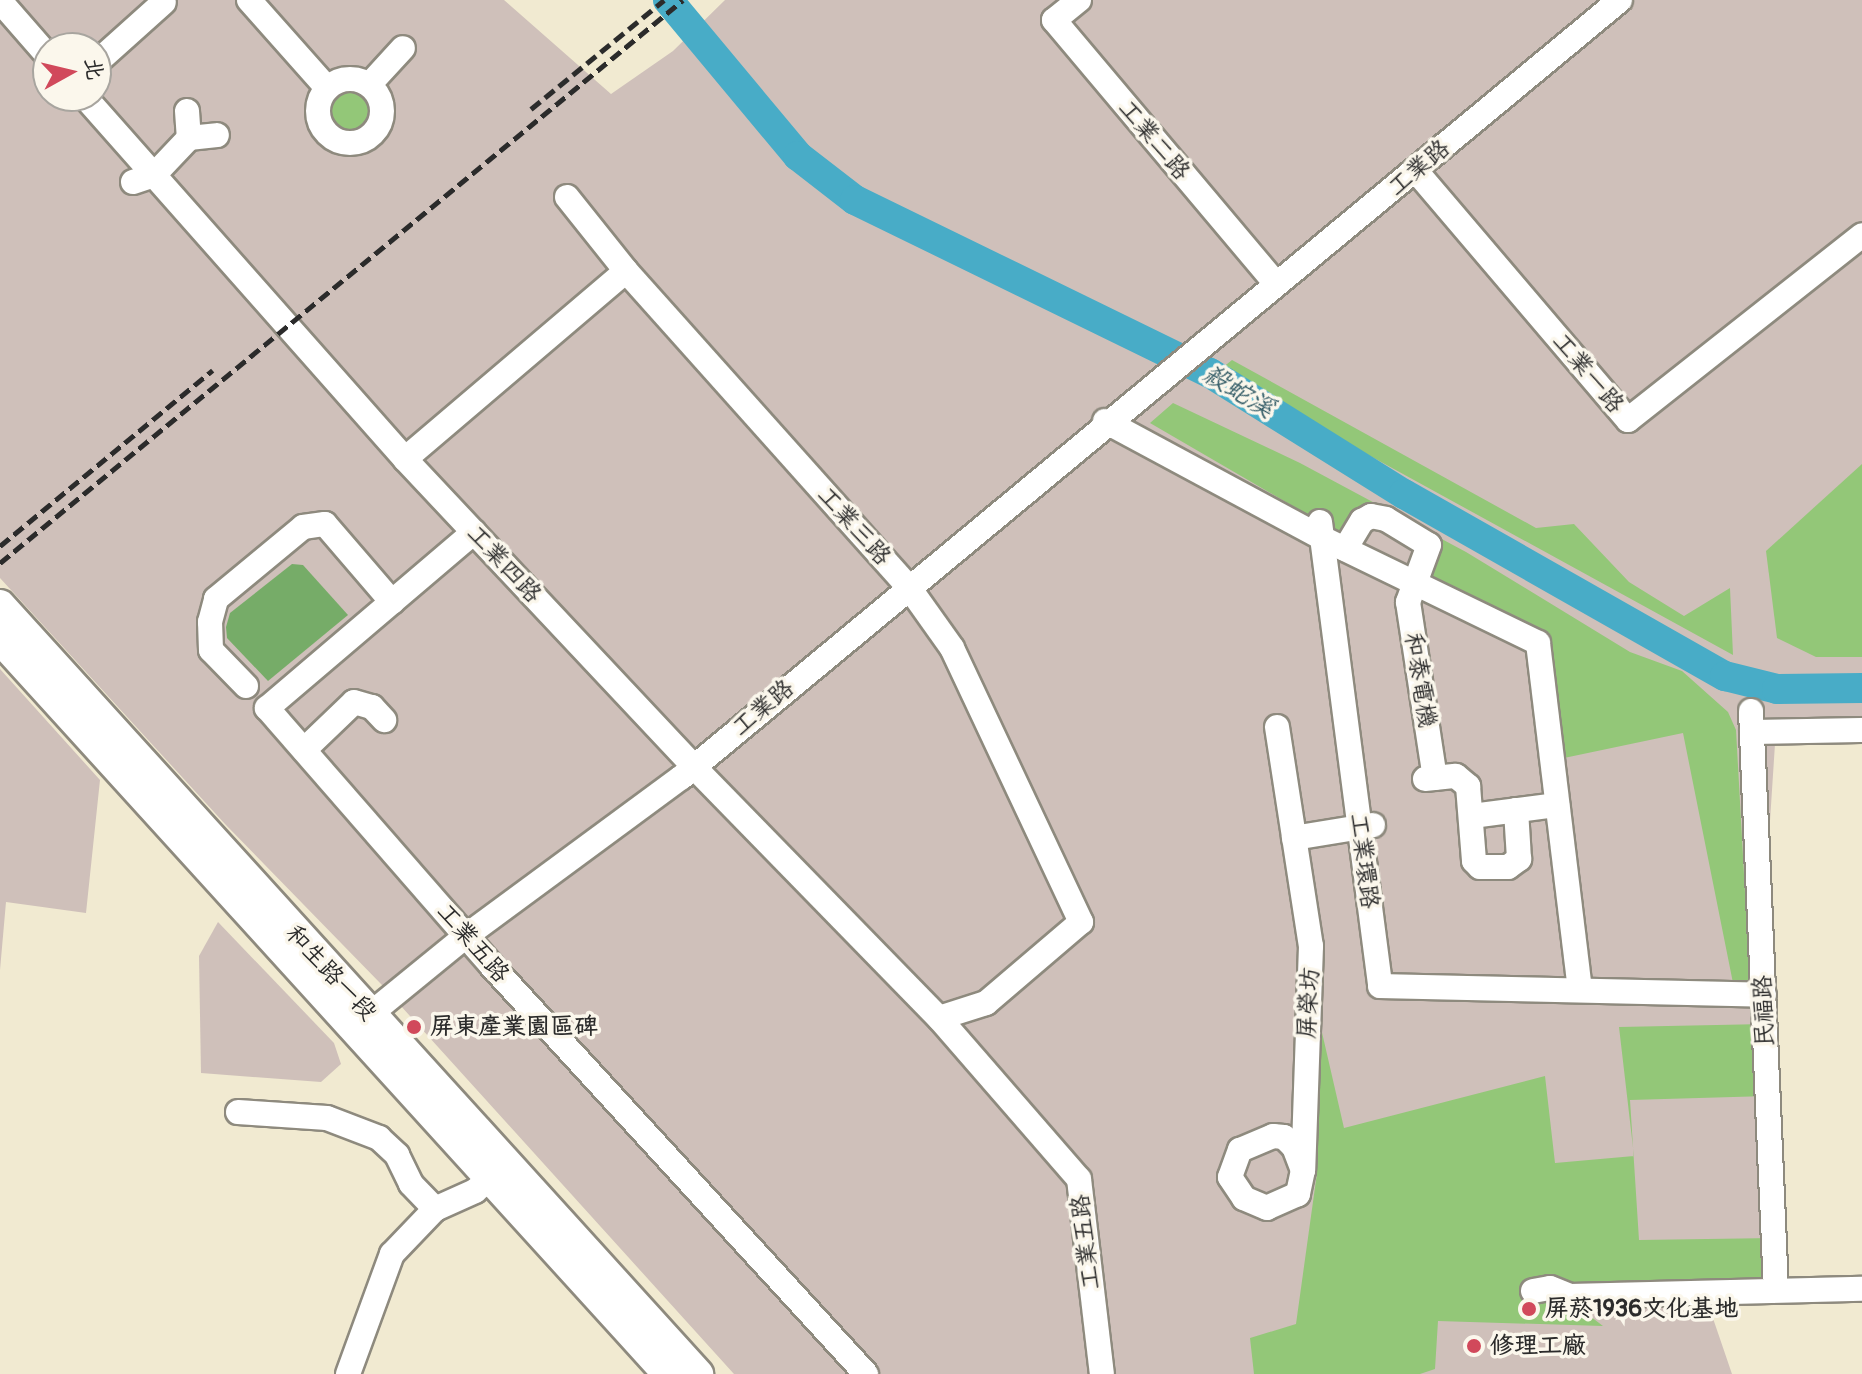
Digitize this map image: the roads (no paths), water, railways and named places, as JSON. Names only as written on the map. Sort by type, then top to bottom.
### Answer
[{"type":"main road","name":"和生路一段","points":[[0,605],[361,1022]]},
{"type":"main road","name":"和生路一段","points":[[0,639],[497,1171],[668,1374]]},
{"type":"main road","name":"和生路一段","points":[[497,1171],[698,1374]]},
{"type":"street","name":"工業二路","points":[[1079,0],[1054,20],[1276,284]]},
{"type":"street","name":"工業路","points":[[361,1022],[466,936],[694,767],[1105,421],[1416,171],[1620,0]]},
{"type":"street","points":[[0,1],[32,38]]},
{"type":"street","points":[[112,49],[164,2]]},
{"type":"street","points":[[264,5],[327,88]]},
{"type":"street","points":[[369,85],[403,48]]},
{"type":"street","points":[[349,79],[369,85],[382,113],[374,133],[355,143],[334,140],[319,123],[318,102],[327,88],[349,79]]},
{"type":"street","points":[[187,111],[189,138]]},
{"type":"street","name":"工業四路","points":[[96,112],[143,178],[694,767],[939,1018]]},
{"type":"street","points":[[143,178],[189,138],[217,135]]},
{"type":"street","name":"工業一路","points":[[1416,171],[1628,420],[1862,235]]},
{"type":"street","name":"工業三路","points":[[567,197],[626,271],[908,586],[952,648],[1081,922],[986,1003],[939,1018]]},
{"type":"street","points":[[405,459],[626,271]]},
{"type":"street","points":[[1105,421],[1321,530],[1345,549],[1538,643],[1580,989]]},
{"type":"street","points":[[1345,549],[1362,521],[1371,516],[1386,519],[1429,545],[1413,582]]},
{"type":"street","points":[[246,686],[211,650],[210,622],[216,599],[303,527],[325,524],[392,602]]},
{"type":"street","name":"工業環路","points":[[1321,530],[1380,986],[1764,995]]},
{"type":"street","name":"工業五路","points":[[474,532],[267,708],[466,936],[866,1374]]},
{"type":"street","name":"和泰電機","points":[[1413,582],[1408,602],[1430,778],[1464,779],[1472,816],[1474,861],[1491,869],[1519,859],[1516,810]]},
{"type":"street","points":[[1294,838],[1373,826],[1358,695]]},
{"type":"street","points":[[304,750],[354,702],[372,707],[384,720]]},
{"type":"street","name":"民福路","points":[[1776,1290],[1751,722],[1862,730]]},
{"type":"street","name":"屏榮坊","points":[[1277,727],[1311,946],[1303,1170]]},
{"type":"street","points":[[1472,816],[1557,805]]},
{"type":"street","name":"工業五路","points":[[939,1018],[1079,1179],[1102,1374]]},
{"type":"street","points":[[238,1112],[327,1118],[379,1138],[397,1155],[411,1184],[435,1209]]},
{"type":"street","points":[[348,1374],[392,1254],[435,1209],[475,1191],[497,1171]]},
{"type":"street","points":[[1533,1291],[1550,1288],[1570,1296],[1862,1289]]},
{"type":"waterway","name":"殺蛇溪","points":[[668,0],[798,156],[855,200],[1210,373],[1404,494],[1725,676],[1777,689],[1862,688]]},
{"type":"railway","points":[[531,109],[664,0]]},
{"type":"railway","points":[[0,563],[683,0]]},
{"type":"railway","points":[[0,546],[213,370]]},
{"type":"place","name":"屏東產業園區碑","points":[[414,1027]]},
{"type":"place","name":"屏菸1936文化基地","points":[[1529,1309]]},
{"type":"place","name":"修理工廠","points":[[1474,1346]]}]
